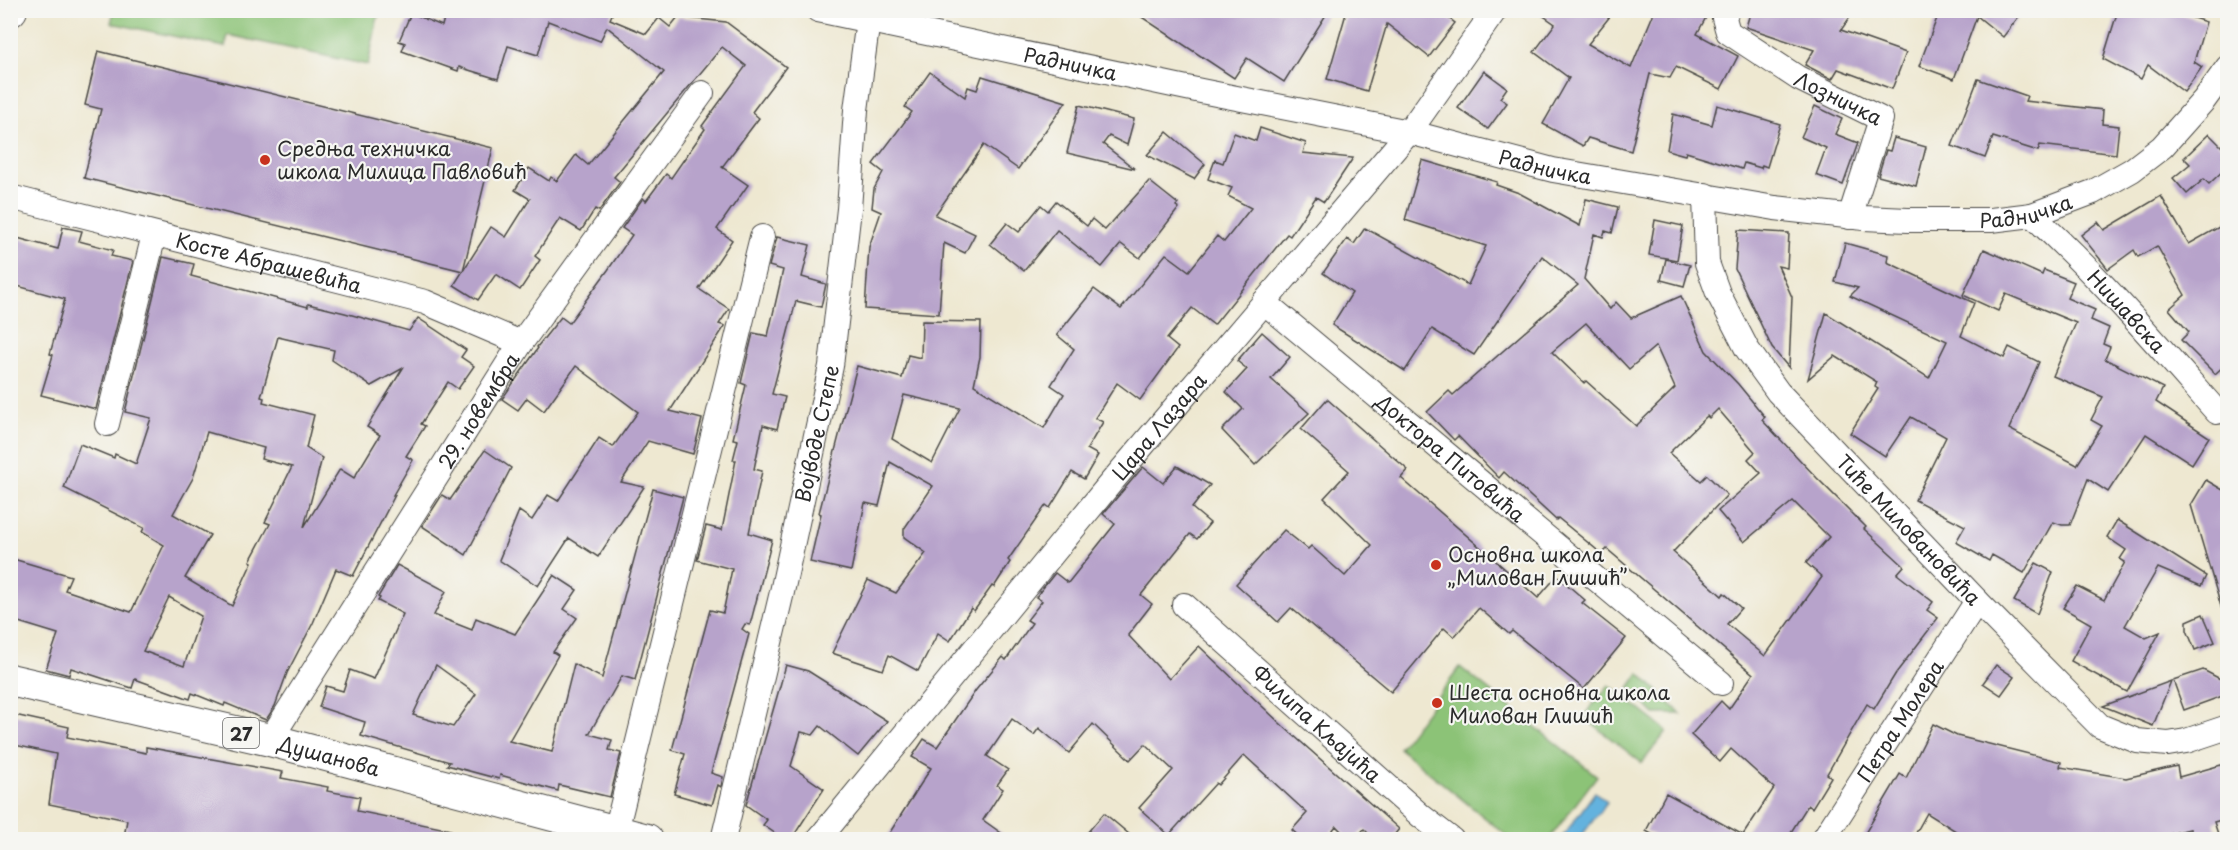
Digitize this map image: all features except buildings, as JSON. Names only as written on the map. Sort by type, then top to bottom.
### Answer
[{"type":"main road","name":"Душанова","points":[[10,680],[270,740],[615,835],[647,840]]},
{"type":"street","name":"Радничка","points":[[818,10],[871,15],[1201,91],[1409,132],[1553,170],[1775,208],[1850,217],[1991,220],[2031,215],[2093,192],[2116,180],[2162,147],[2191,116],[2228,67]]},
{"type":"street","name":"Цара Лазара","points":[[818,840],[1109,485],[1409,132],[1495,10]]},
{"type":"street","name":"Лозничка","points":[[1727,10],[1724,18],[1728,32],[1798,78],[1881,119],[1850,217]]},
{"type":"street","name":"Војводе Степе","points":[[723,840],[782,592],[831,366],[849,209],[856,110],[871,15]]},
{"type":"street","name":"29. новембра","points":[[270,740],[522,344],[702,93]]},
{"type":"street","name":"Тиће Миловановића","points":[[1705,195],[1707,263],[1718,293],[1747,349],[1778,392],[1977,601],[2100,726],[2137,741],[2168,744],[2186,741],[2228,727]]},
{"type":"street","name":"Косте Абрашевића","points":[[10,197],[425,302],[522,344]]},
{"type":"street","name":"Нишавска","points":[[2031,215],[2074,253],[2119,300],[2217,412]]},
{"type":"street","points":[[107,424],[154,235]]},
{"type":"street","points":[[615,835],[762,237]]},
{"type":"street","name":"Доктора Питовића","points":[[1264,302],[1721,683]]},
{"type":"street","name":"Петра Молера","points":[[1823,840],[1977,601]]},
{"type":"street","name":"Филипа Кљајића","points":[[1184,605],[1421,816],[1452,840]]},
{"type":"green space","points":[[114,10],[379,11],[368,65],[228,35],[225,47],[111,23]]},
{"type":"green space","points":[[1460,667],[1597,776],[1549,839],[1511,839],[1399,748]]},
{"type":"green space","points":[[1639,673],[1681,714],[1655,714],[1629,688]]},
{"type":"green space","points":[[1609,685],[1667,731],[1642,763],[1583,717]]},
{"type":"water","points":[[1595,792],[1607,802],[1579,839],[1561,839]]},
{"type":"place","name":"Средња техничка школа Милица Павловић","points":[[265,160]]},
{"type":"place","name":"Основна школа „Милован Глишић”","points":[[1436,565]]},
{"type":"place","name":"Шеста основна школа Милован Глишић","points":[[1437,703]]}]
